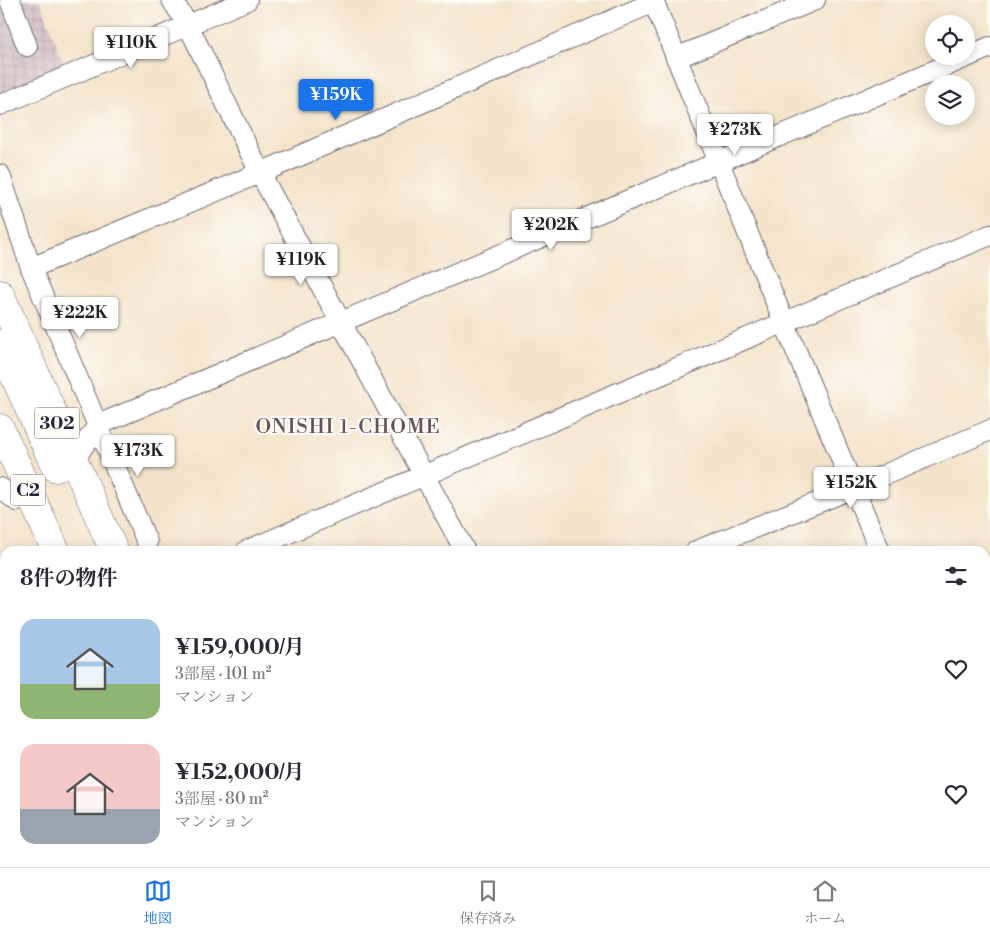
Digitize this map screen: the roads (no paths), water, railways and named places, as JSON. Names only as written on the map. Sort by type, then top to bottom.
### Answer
[{"type":"highway","name":"302","points":[[0,294],[112,546]]},
{"type":"highway","points":[[0,308],[92,546]]},
{"type":"highway","name":"C2","points":[[0,344],[92,546]]},
{"type":"highway","name":"C2","points":[[0,428],[54,546]]},
{"type":"highway","points":[[0,464],[8,494],[36,546]]},
{"type":"highway","points":[[0,464],[44,546]]},
{"type":"street","points":[[10,0],[27,46]]},
{"type":"street","points":[[172,0],[188,25],[260,173],[462,546]]},
{"type":"street","points":[[0,105],[247,0]]},
{"type":"street","points":[[676,58],[815,0]]},
{"type":"street","points":[[30,268],[260,173],[653,1],[878,546]]},
{"type":"street","points":[[73,461],[98,425],[990,47]]},
{"type":"street","points":[[2,184],[30,268],[146,542]]},
{"type":"street","points":[[258,546],[990,235]]},
{"type":"street","points":[[709,546],[854,488],[990,430]]},
{"type":"district","name":"ONISHI 1-CHOME","points":[[348,426]]}]
